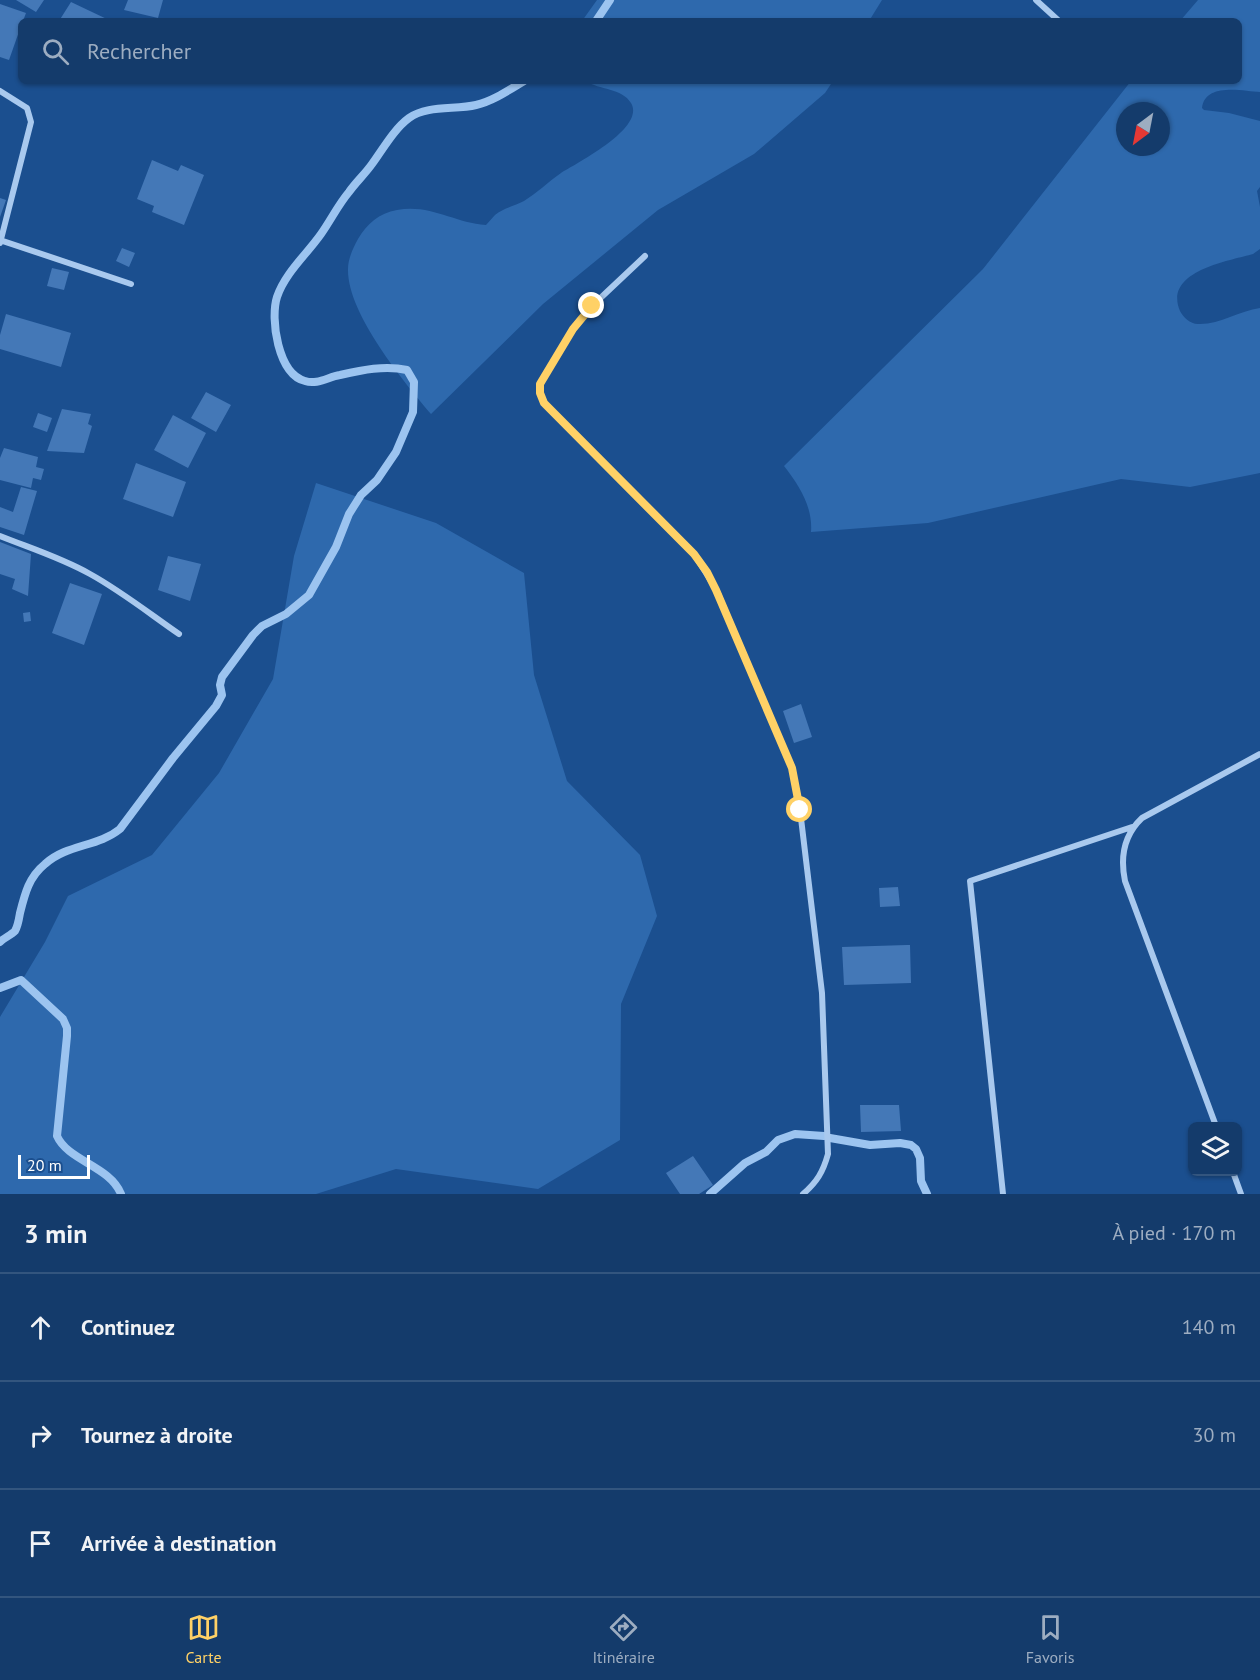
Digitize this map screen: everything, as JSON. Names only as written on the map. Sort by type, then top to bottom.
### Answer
[{"type":"street","points":[[1036,0],[1056,18]]},
{"type":"street","points":[[0,90],[27,108],[31,122],[0,241],[131,284]]},
{"type":"street","points":[[645,256],[592,306],[573,329],[540,384],[540,393],[544,403],[694,554],[707,572],[792,768],[800,810],[822,993],[828,1154],[824,1169],[816,1182],[804,1194]]},
{"type":"street","points":[[0,536],[72,564],[109,585],[179,634]]},
{"type":"street","points":[[1003,1194],[970,881],[1132,827],[1142,818],[1260,754]]},
{"type":"street","points":[[1132,827],[1123,853],[1122,866],[1125,881],[1215,1122]]},
{"type":"street","points":[[1234,1176],[1241,1194]]},
{"type":"shaded area","points":[[597,0],[882,0],[871,18],[584,18]]},
{"type":"shaded area","points":[[1198,0],[1260,0],[1260,92],[1217,91],[1210,94],[1202,108],[1260,121],[1260,187],[1257,191],[1260,207],[1260,249],[1253,254],[1201,270],[1189,277],[1181,286],[1177,297],[1181,313],[1195,324],[1206,324],[1260,308],[1260,473],[1190,487],[1121,479],[928,523],[811,532],[810,514],[804,497],[784,466],[983,269],[1129,84],[1242,84],[1242,18],[1183,18]]},
{"type":"shaded area","points":[[591,84],[831,84],[825,93],[754,154],[658,210],[543,304],[431,414],[379,346],[357,306],[350,287],[348,269],[354,246],[374,220],[397,210],[421,210],[486,225],[495,215],[524,201],[561,173],[608,144],[620,133],[629,123],[633,113],[631,103],[627,98]]},
{"type":"shaded area","points":[[316,483],[436,523],[524,573],[534,675],[567,781],[640,855],[657,916],[621,1004],[620,1140],[538,1189],[396,1169],[316,1194],[0,1194],[0,1017],[45,942],[68,896],[152,855],[219,773],[273,679],[294,556]]},
{"type":"building","points":[[16,0],[44,0],[36,12]]},
{"type":"building","points":[[128,0],[163,0],[158,18],[124,10]]},
{"type":"building","points":[[71,2],[105,18],[61,18]]},
{"type":"building","points":[[0,4],[26,13],[24,18],[18,18],[18,34],[9,60],[0,57]]},
{"type":"building","points":[[152,160],[178,171],[181,165],[204,175],[184,225],[152,212],[154,206],[137,199]]},
{"type":"building","points":[[0,198],[6,200],[0,217]]},
{"type":"building","points":[[122,248],[135,253],[129,267],[116,261]]},
{"type":"building","points":[[52,268],[69,272],[64,290],[47,286]]},
{"type":"building","points":[[6,314],[71,333],[61,367],[0,349],[0,335]]},
{"type":"building","points":[[206,392],[231,405],[216,432],[191,418]]},
{"type":"building","points":[[62,409],[91,414],[88,424],[92,426],[84,453],[47,451]]},
{"type":"building","points":[[38,413],[52,418],[47,432],[33,427]]},
{"type":"building","points":[[173,415],[206,433],[188,468],[154,450]]},
{"type":"building","points":[[4,448],[38,457],[36,467],[44,469],[41,480],[33,478],[31,488],[0,480],[0,458]]},
{"type":"building","points":[[136,463],[186,482],[173,517],[123,499]]},
{"type":"building","points":[[21,487],[37,491],[24,535],[0,527],[0,507],[13,512]]},
{"type":"building","points":[[0,542],[31,554],[28,596],[12,589],[15,579],[0,574]]},
{"type":"building","points":[[168,556],[201,564],[190,601],[158,590]]},
{"type":"building","points":[[70,583],[102,594],[84,645],[52,633]]},
{"type":"building","points":[[30,612],[31,621],[24,622],[23,613]]},
{"type":"building","points":[[801,704],[812,737],[794,743],[783,711]]},
{"type":"building","points":[[898,887],[900,906],[880,907],[879,888]]},
{"type":"building","points":[[910,945],[911,983],[844,985],[842,947]]},
{"type":"building","points":[[860,1105],[899,1105],[901,1131],[861,1132]]},
{"type":"building","points":[[693,1156],[713,1185],[699,1194],[680,1194],[666,1173]]},
{"type":"waterway","points":[[598,18],[610,0]]},
{"type":"waterway","points":[[0,942],[15,931],[26,892],[31,880],[40,869],[54,857],[102,839],[120,829],[173,758],[216,706],[222,695],[220,685],[222,677],[253,635],[262,626],[286,614],[309,595],[336,547],[349,514],[361,495],[377,480],[396,452],[413,412],[414,382],[407,370],[374,369],[314,382],[305,381],[296,376],[282,357],[276,331],[275,307],[285,280],[321,234],[345,197],[394,133],[409,118],[424,111],[482,103],[519,84]]},
{"type":"waterway","points":[[0,988],[21,980],[63,1019],[67,1028],[67,1036],[57,1136],[70,1152],[116,1184],[121,1194]]},
{"type":"waterway","points":[[710,1194],[745,1163],[766,1152],[778,1140],[795,1134],[824,1136]]},
{"type":"waterway","points":[[830,1138],[870,1145],[900,1143],[911,1145],[916,1149],[920,1158],[921,1181],[927,1194]]},
{"type":"route","points":[[592,306],[573,329],[540,384],[540,393],[544,403],[694,554],[707,572],[792,768],[800,810]]}]
